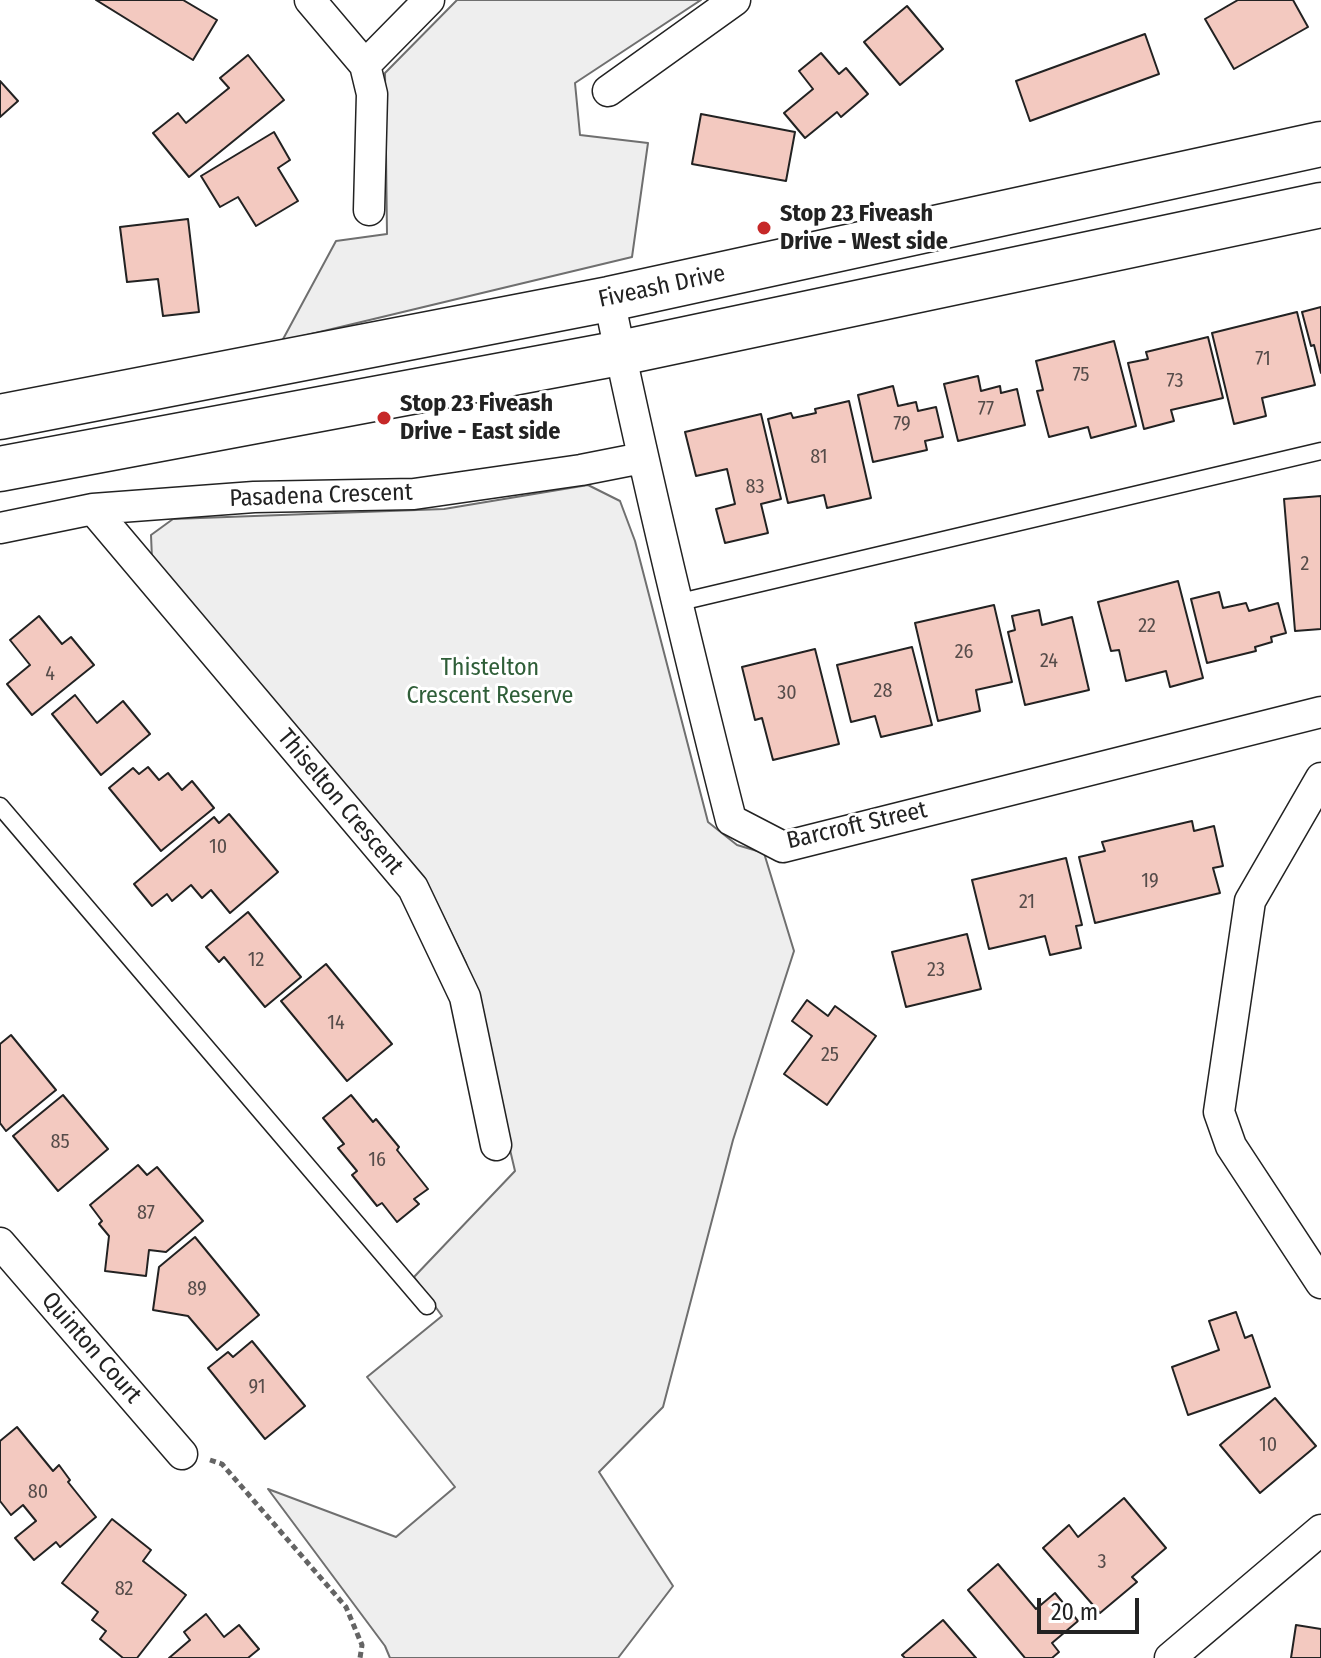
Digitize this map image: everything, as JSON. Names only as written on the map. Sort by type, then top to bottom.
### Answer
[{"type":"main road","name":"Fiveash Drive","points":[[0,417],[609,299],[1321,144]]},
{"type":"main road","points":[[0,469],[620,353],[1321,205]]},
{"type":"street","points":[[310,0],[365,65],[372,94],[369,210]]},
{"type":"street","points":[[365,65],[429,0]]},
{"type":"street","points":[[608,91],[735,0]]},
{"type":"street","name":"Barcroft Street","points":[[609,299],[642,458],[731,820],[783,847],[1321,712]]},
{"type":"street","name":"Pasadena Crescent","points":[[0,528],[93,509],[254,497],[414,494],[642,458]]},
{"type":"street","name":"Thiselton Crescent","points":[[93,509],[413,888],[465,997],[496,1145]]},
{"type":"street","points":[[1321,778],[1250,901],[1219,1112],[1231,1146],[1321,1283]]},
{"type":"street","name":"Quinton Court","points":[[0,1243],[182,1454]]},
{"type":"street","points":[[1170,1658],[1321,1530]]},
{"type":"lane","points":[[676,603],[1321,451]]},
{"type":"lane","points":[[0,806],[427,1306]]},
{"type":"path","points":[[182,1454],[222,1464],[233,1475],[346,1607],[362,1645],[360,1658]]},
{"type":"green space","points":[[457,0],[701,0],[575,83],[580,135],[648,143],[632,257],[282,341],[336,241],[387,234],[385,73]]},
{"type":"green space","name":"Thistelton Crescent Reserve","points":[[588,485],[620,501],[635,541],[708,822],[737,845],[764,853],[794,951],[733,1140],[663,1407],[599,1472],[673,1586],[618,1658],[390,1658],[385,1646],[268,1489],[396,1537],[455,1487],[367,1377],[442,1316],[414,1277],[515,1171],[466,963],[424,877],[152,559],[151,535],[173,519],[444,509]]},
{"type":"building","points":[[96,0],[183,0],[217,20],[193,60]]},
{"type":"building","points":[[1238,0],[1293,0],[1308,27],[1234,69],[1205,19]]},
{"type":"building","points":[[907,6],[943,49],[900,85],[864,42]]},
{"type":"building","points":[[1145,34],[1159,74],[1030,121],[1016,81]]},
{"type":"building","points":[[821,53],[839,74],[846,68],[868,94],[841,117],[837,112],[805,138],[784,113],[813,89],[799,71]]},
{"type":"building","points":[[248,55],[284,100],[189,177],[153,133],[178,113],[186,123],[229,88],[220,78]]},
{"type":"building","points":[[0,81],[18,101],[0,117]]},
{"type":"building","points":[[701,114],[795,132],[786,181],[692,164]]},
{"type":"building","points":[[274,132],[290,160],[278,168],[298,201],[256,226],[238,197],[220,207],[201,176]]},
{"type":"building","points":[[188,219],[199,312],[163,316],[158,279],[127,282],[120,227]]},
{"type":"building","points":[[1321,307],[1321,373],[1302,312]]},
{"type":"building","points":[[1297,312],[1315,385],[1262,398],[1266,416],[1234,424],[1212,333]]},
{"type":"building","points":[[1208,337],[1223,398],[1171,410],[1174,421],[1144,429],[1128,363],[1148,359],[1146,352]]},
{"type":"building","points":[[1114,341],[1136,426],[1091,438],[1088,427],[1049,437],[1037,391],[1043,390],[1036,361]]},
{"type":"building","points":[[978,376],[981,391],[1000,386],[1001,393],[1017,389],[1025,425],[958,441],[944,384]]},
{"type":"building","points":[[893,386],[898,406],[916,402],[918,411],[936,407],[943,437],[925,441],[927,450],[873,462],[858,395]]},
{"type":"building","points":[[849,401],[871,498],[827,508],[824,495],[788,503],[768,419],[791,413],[793,418],[816,413],[815,409]]},
{"type":"building","points":[[761,414],[781,499],[761,504],[768,533],[725,543],[716,509],[735,504],[727,469],[696,476],[685,432]]},
{"type":"building","points":[[1321,496],[1321,629],[1295,631],[1284,499]]},
{"type":"building","points":[[1178,581],[1203,678],[1170,687],[1166,671],[1126,681],[1119,650],[1111,651],[1098,602]]},
{"type":"building","points":[[1219,592],[1223,608],[1246,603],[1249,611],[1278,603],[1286,633],[1271,637],[1272,642],[1255,647],[1256,651],[1207,663],[1191,599]]},
{"type":"building","points":[[994,605],[1012,682],[976,690],[980,711],[938,721],[915,623]]},
{"type":"building","points":[[1039,610],[1042,625],[1072,617],[1089,690],[1025,705],[1008,632],[1015,630],[1012,616]]},
{"type":"building","points":[[39,616],[62,644],[71,637],[94,665],[32,715],[7,684],[30,665],[10,640]]},
{"type":"building","points":[[912,647],[932,725],[881,737],[875,716],[851,722],[837,665]]},
{"type":"building","points":[[815,649],[839,744],[773,760],[762,718],[755,720],[742,667]]},
{"type":"building","points":[[75,695],[97,723],[123,701],[150,734],[101,775],[52,714]]},
{"type":"building","points":[[148,767],[159,780],[168,773],[182,790],[192,781],[214,808],[161,851],[109,788],[133,768],[139,774]]},
{"type":"building","points":[[229,814],[278,872],[230,913],[211,890],[202,898],[191,885],[172,901],[167,894],[152,906],[134,884],[214,817],[219,823]]},
{"type":"building","points":[[1192,821],[1194,831],[1214,826],[1223,866],[1213,868],[1220,893],[1095,923],[1079,857],[1105,851],[1102,842]]},
{"type":"building","points":[[1066,858],[1082,925],[1076,926],[1081,948],[1050,955],[1045,936],[989,949],[972,880]]},
{"type":"building","points":[[248,912],[301,977],[265,1007],[224,957],[219,962],[206,947]]},
{"type":"building","points":[[967,934],[981,989],[906,1007],[892,952]]},
{"type":"building","points":[[326,964],[392,1044],[347,1081],[281,1001]]},
{"type":"building","points":[[807,1000],[828,1016],[835,1006],[876,1036],[827,1105],[784,1074],[812,1036],[792,1021]]},
{"type":"building","points":[[11,1035],[56,1090],[6,1131],[0,1123],[0,1044]]},
{"type":"building","points":[[63,1095],[108,1149],[58,1191],[13,1136]]},
{"type":"building","points":[[351,1095],[399,1147],[397,1150],[428,1189],[414,1199],[419,1204],[397,1222],[382,1203],[377,1206],[352,1175],[357,1171],[338,1148],[344,1144],[323,1118]]},
{"type":"building","points":[[138,1165],[147,1175],[157,1167],[203,1221],[166,1252],[149,1250],[146,1276],[105,1271],[109,1236],[90,1205]]},
{"type":"building","points":[[195,1237],[259,1315],[217,1350],[188,1316],[153,1310],[159,1267]]},
{"type":"building","points":[[1236,1312],[1245,1338],[1252,1335],[1270,1387],[1188,1415],[1172,1367],[1219,1350],[1209,1321]]},
{"type":"building","points":[[252,1341],[305,1406],[265,1439],[208,1368],[228,1352],[233,1357]]},
{"type":"building","points":[[1275,1398],[1316,1446],[1260,1493],[1220,1445]]},
{"type":"building","points":[[17,1427],[53,1471],[59,1465],[70,1480],[68,1482],[96,1517],[60,1547],[56,1542],[34,1560],[15,1538],[36,1521],[23,1505],[11,1515],[0,1501],[0,1441]]},
{"type":"building","points":[[1124,1498],[1166,1548],[1132,1577],[1137,1582],[1100,1613],[1043,1548],[1069,1525],[1078,1537]]},
{"type":"building","points":[[112,1519],[151,1550],[143,1561],[186,1595],[137,1658],[123,1658],[100,1639],[106,1631],[92,1620],[98,1612],[62,1583]]},
{"type":"building","points":[[998,1564],[1036,1609],[1055,1593],[1078,1621],[1052,1643],[1059,1652],[1052,1658],[1025,1658],[968,1590]]},
{"type":"building","points":[[206,1614],[224,1637],[239,1625],[259,1649],[248,1658],[169,1658],[190,1640],[184,1632]]},
{"type":"building","points":[[943,1620],[976,1658],[905,1658],[902,1655]]},
{"type":"building","points":[[1296,1625],[1321,1629],[1321,1658],[1291,1658]]},
{"type":"place","name":"Stop 23 Fiveash Drive - West side","points":[[764,228]]},
{"type":"place","name":"Stop 23 Fiveash Drive - East side","points":[[384,418]]}]
